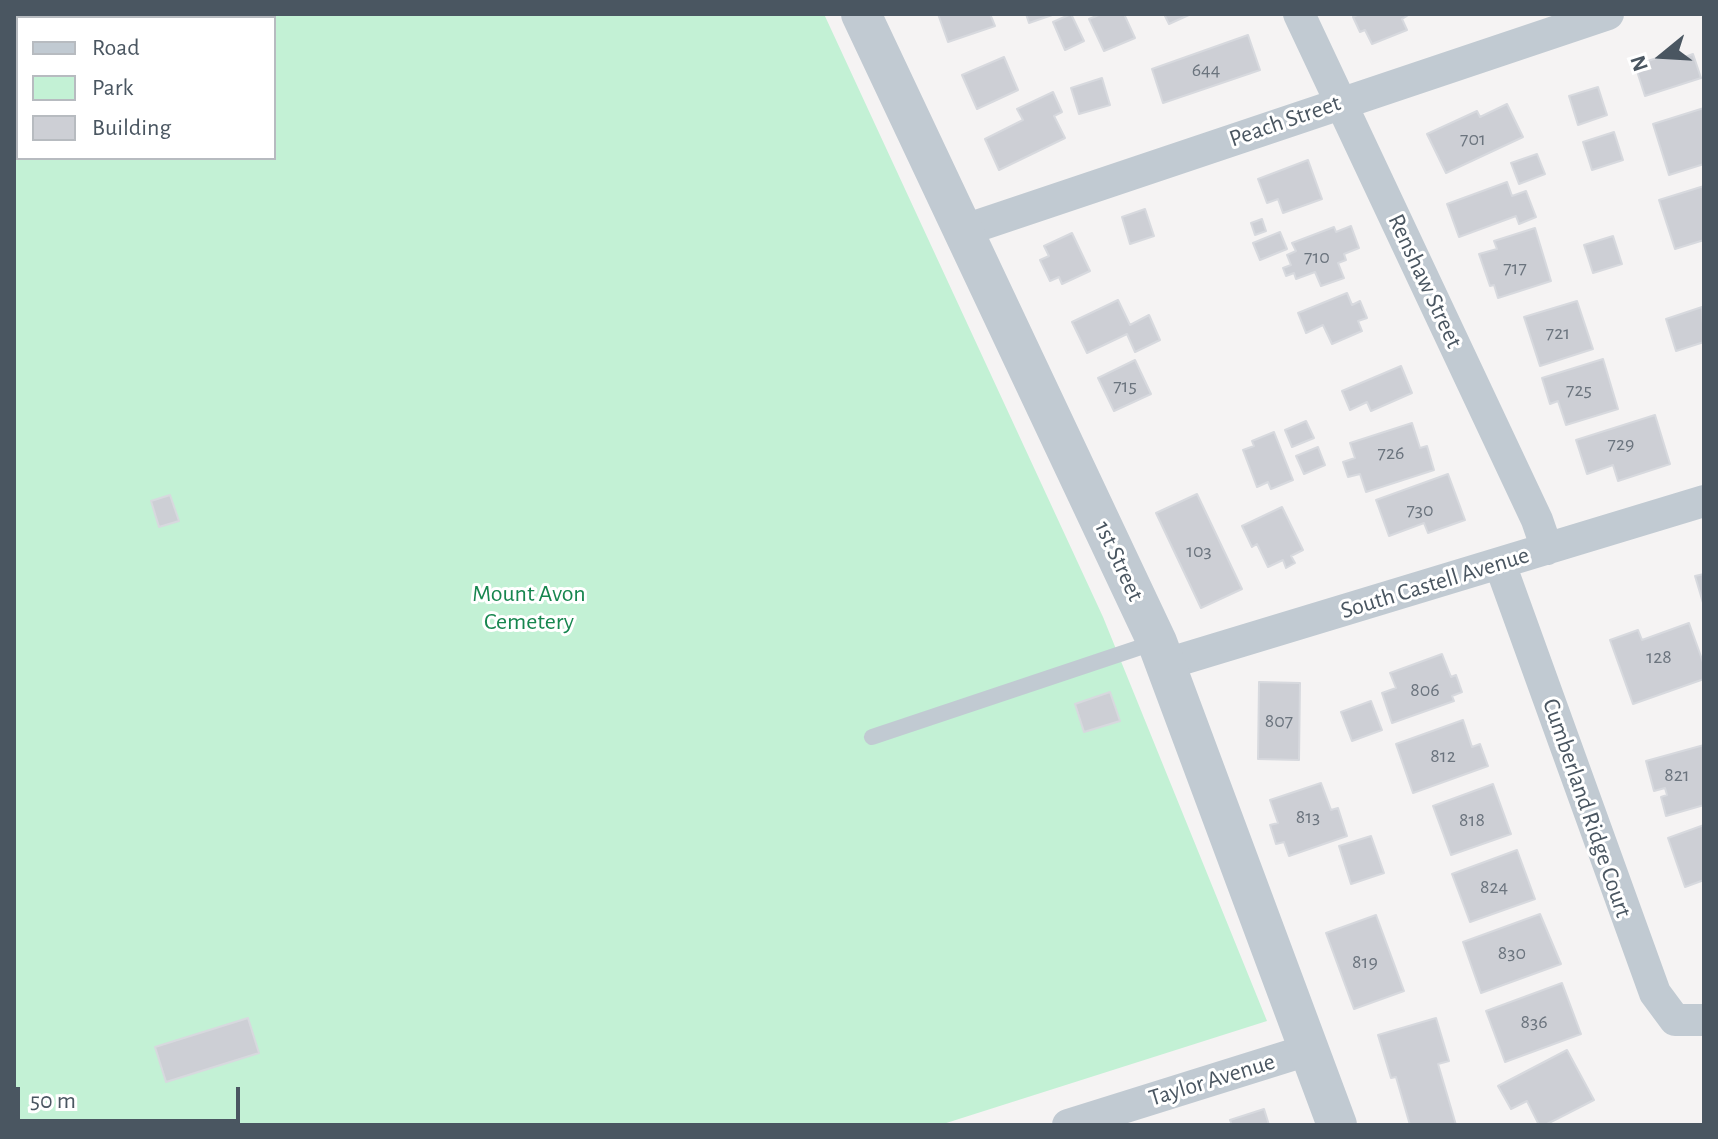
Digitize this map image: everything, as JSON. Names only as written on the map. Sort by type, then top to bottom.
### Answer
[{"type":"street","name":"1st Street","points":[[861,14],[1162,653],[1337,1125]]},
{"type":"street","name":"Renshaw Street","points":[[1299,14],[1537,520],[1547,549]]},
{"type":"street","name":"Peach Street","points":[[962,231],[1608,14]]},
{"type":"street","name":"South Castell Avenue","points":[[1162,653],[1500,564],[1704,501]]},
{"type":"street","name":"Cumberland Ridge Court","points":[[1500,564],[1655,993],[1675,1020],[1704,1020]]},
{"type":"street","name":"Taylor Avenue","points":[[1068,1125],[1311,1049]]},
{"type":"lane","points":[[872,737],[1162,653]]},
{"type":"green space","name":"Mount Avon Cemetery","points":[[824,14],[1103,617],[1267,1021],[940,1125],[14,1125],[14,26],[16,160],[276,160],[276,16],[42,16]]},
{"type":"building","points":[[938,14],[990,14],[995,26],[948,42]]},
{"type":"building","points":[[1026,14],[1055,14],[1029,23]]},
{"type":"building","points":[[1071,14],[1084,41],[1065,50],[1053,22]]},
{"type":"building","points":[[1101,14],[1124,14],[1135,38],[1104,51],[1089,19]]},
{"type":"building","points":[[1164,14],[1191,14],[1169,24]]},
{"type":"building","points":[[1359,14],[1410,14],[1402,19],[1407,30],[1372,44],[1365,30],[1360,32],[1353,17]]},
{"type":"building","points":[[1248,35],[1260,70],[1163,103],[1152,69]]},
{"type":"building","points":[[1679,51],[1682,58],[1693,54],[1701,78],[1645,96],[1635,65]]},
{"type":"building","points":[[1004,57],[1018,90],[977,109],[962,75]]},
{"type":"building","points":[[1102,78],[1110,105],[1079,114],[1071,88]]},
{"type":"building","points":[[1598,87],[1607,115],[1578,125],[1569,96]]},
{"type":"building","points":[[1053,92],[1062,112],[1054,116],[1065,138],[999,170],[985,139],[1023,120],[1017,109]]},
{"type":"building","points":[[1507,104],[1523,137],[1446,173],[1427,134],[1477,111],[1480,117]]},
{"type":"building","points":[[1704,108],[1704,164],[1669,175],[1653,124]]},
{"type":"building","points":[[1614,132],[1623,160],[1592,170],[1583,142]]},
{"type":"building","points":[[1537,154],[1545,174],[1519,184],[1511,163]]},
{"type":"building","points":[[1308,160],[1322,199],[1283,213],[1278,199],[1267,203],[1258,179]]},
{"type":"building","points":[[1507,182],[1512,196],[1526,191],[1536,217],[1519,224],[1516,216],[1459,237],[1447,204]]},
{"type":"building","points":[[1704,186],[1704,240],[1675,249],[1659,200]]},
{"type":"building","points":[[1145,209],[1154,236],[1130,244],[1122,217]]},
{"type":"building","points":[[1262,219],[1266,231],[1255,235],[1251,223]]},
{"type":"building","points":[[1351,226],[1359,248],[1344,254],[1346,260],[1338,263],[1344,278],[1321,286],[1315,272],[1296,279],[1294,273],[1286,276],[1283,268],[1291,265],[1287,255],[1296,251],[1292,243],[1334,227],[1336,232]]},
{"type":"building","points":[[1535,228],[1551,281],[1498,298],[1494,285],[1490,286],[1479,254],[1497,249],[1494,241]]},
{"type":"building","points":[[1280,232],[1287,249],[1260,260],[1253,243]]},
{"type":"building","points":[[1072,233],[1090,271],[1062,284],[1059,277],[1050,281],[1040,260],[1049,256],[1044,246]]},
{"type":"building","points":[[1613,236],[1622,264],[1593,273],[1584,245]]},
{"type":"building","points":[[1347,293],[1352,305],[1360,301],[1367,318],[1358,321],[1362,331],[1332,344],[1323,325],[1306,333],[1298,313]]},
{"type":"building","points":[[1118,300],[1130,325],[1149,315],[1160,340],[1135,352],[1127,334],[1087,353],[1072,322]]},
{"type":"building","points":[[1577,301],[1593,349],[1540,366],[1524,317]]},
{"type":"building","points":[[1702,307],[1704,342],[1676,351],[1666,319]]},
{"type":"building","points":[[1603,359],[1618,409],[1566,425],[1558,401],[1550,404],[1542,378]]},
{"type":"building","points":[[1135,360],[1151,394],[1114,411],[1098,378]]},
{"type":"building","points":[[1401,366],[1412,393],[1371,411],[1367,402],[1350,410],[1342,391]]},
{"type":"building","points":[[1655,415],[1670,464],[1618,481],[1613,465],[1587,474],[1576,440]]},
{"type":"building","points":[[1306,421],[1314,438],[1292,447],[1285,430]]},
{"type":"building","points":[[1412,423],[1420,448],[1427,446],[1434,470],[1366,492],[1360,474],[1348,477],[1343,462],[1355,458],[1350,443]]},
{"type":"building","points":[[1274,432],[1293,480],[1271,489],[1268,482],[1257,487],[1243,450],[1254,446],[1252,441]]},
{"type":"building","points":[[1318,447],[1325,465],[1304,474],[1296,456]]},
{"type":"building","points":[[1448,474],[1465,520],[1428,533],[1424,523],[1389,536],[1376,500]]},
{"type":"building","points":[[1197,494],[1242,589],[1201,608],[1156,513]]},
{"type":"building","points":[[170,495],[179,521],[159,527],[151,501]]},
{"type":"building","points":[[1282,507],[1303,550],[1291,556],[1295,563],[1286,568],[1283,560],[1268,567],[1257,544],[1252,547],[1242,526]]},
{"type":"building","points":[[1704,574],[1704,606],[1695,576]]},
{"type":"building","points":[[1689,623],[1704,665],[1704,679],[1633,704],[1610,640],[1638,630],[1642,640]]},
{"type":"building","points":[[1442,654],[1451,677],[1456,675],[1462,692],[1452,696],[1454,701],[1392,723],[1382,693],[1396,688],[1390,673]]},
{"type":"building","points":[[1259,682],[1300,683],[1299,760],[1258,759]]},
{"type":"building","points":[[1110,692],[1120,721],[1084,732],[1075,704]]},
{"type":"building","points":[[1371,701],[1382,730],[1352,741],[1341,712]]},
{"type":"building","points":[[1463,720],[1472,747],[1480,744],[1488,766],[1413,793],[1396,744]]},
{"type":"building","points":[[1704,745],[1704,805],[1666,816],[1661,797],[1667,795],[1665,788],[1654,791],[1646,761]]},
{"type":"building","points":[[1321,783],[1331,810],[1338,808],[1347,836],[1289,856],[1284,842],[1276,844],[1270,825],[1278,823],[1270,800]]},
{"type":"building","points":[[1493,784],[1511,834],[1451,855],[1433,806]]},
{"type":"building","points":[[1704,825],[1704,880],[1685,887],[1668,838]]},
{"type":"building","points":[[1371,836],[1384,873],[1351,884],[1339,846]]},
{"type":"building","points":[[1517,850],[1535,899],[1470,922],[1452,874]]},
{"type":"building","points":[[1540,914],[1561,964],[1481,993],[1463,942]]},
{"type":"building","points":[[1376,915],[1404,991],[1354,1009],[1326,933]]},
{"type":"building","points":[[1562,983],[1581,1034],[1505,1062],[1486,1011]]},
{"type":"building","points":[[248,1018],[259,1053],[166,1082],[155,1047]]},
{"type":"building","points":[[1436,1018],[1449,1061],[1438,1064],[1456,1125],[1410,1125],[1396,1077],[1391,1078],[1378,1035]]},
{"type":"building","points":[[1567,1050],[1594,1100],[1545,1125],[1539,1125],[1527,1101],[1511,1109],[1498,1086]]},
{"type":"building","points":[[1264,1109],[1269,1125],[1232,1125],[1230,1120]]}]
